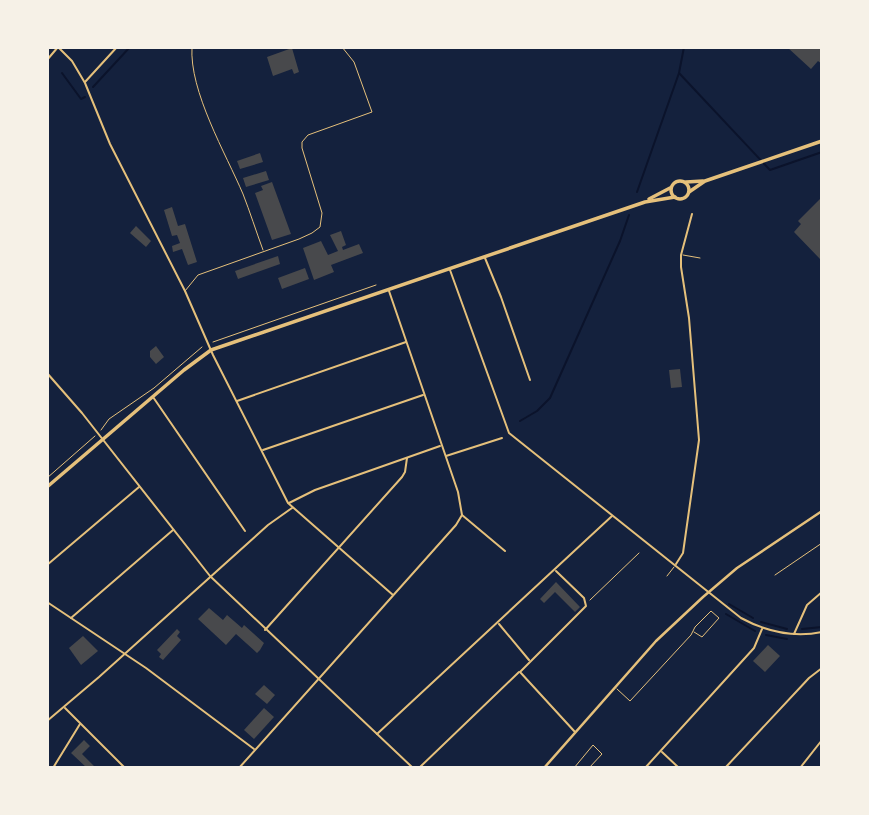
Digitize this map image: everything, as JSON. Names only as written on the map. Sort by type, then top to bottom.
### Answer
[{"type":"main road","points":[[47,487],[211,349],[645,202],[684,198],[705,181],[822,141]]},
{"type":"main road","points":[[645,202],[676,182],[705,181]]},
{"type":"main road","points":[[684,182],[689,192]]},
{"type":"main road","points":[[671,186],[675,197]]},
{"type":"street","points":[[47,60],[58,47],[72,61],[85,83],[110,144],[288,503],[393,595]]},
{"type":"street","points":[[85,83],[117,47]]},
{"type":"street","points":[[676,565],[683,554],[699,440],[681,255],[692,214]]},
{"type":"street","points":[[484,257],[530,380]]},
{"type":"street","points":[[449,269],[506,429],[733,612],[763,628],[794,635],[822,632]]},
{"type":"street","points":[[388,290],[458,492],[462,515],[505,551]]},
{"type":"street","points":[[236,401],[406,342]]},
{"type":"street","points":[[47,373],[103,439],[210,576],[413,768]]},
{"type":"street","points":[[261,451],[424,395]]},
{"type":"street","points":[[152,396],[245,531]]},
{"type":"street","points":[[445,456],[502,438]]},
{"type":"street","points":[[288,503],[315,490],[441,446]]},
{"type":"street","points":[[265,630],[402,477],[407,458]]},
{"type":"street","points":[[47,565],[140,486]]},
{"type":"street","points":[[47,721],[268,525],[293,508]]},
{"type":"street","points":[[544,768],[656,641],[709,592],[737,568],[822,511]]},
{"type":"street","points":[[239,768],[462,515]]},
{"type":"street","points":[[377,734],[613,516]]},
{"type":"street","points":[[71,618],[174,530]]},
{"type":"street","points":[[419,768],[584,610],[586,603],[555,570]]},
{"type":"street","points":[[794,635],[807,605],[822,592]]},
{"type":"street","points":[[47,602],[124,653],[255,749]]},
{"type":"street","points":[[498,623],[529,661]]},
{"type":"street","points":[[645,768],[755,647],[763,628]]},
{"type":"street","points":[[724,768],[809,678],[822,668]]},
{"type":"street","points":[[520,672],[576,733]]},
{"type":"street","points":[[64,708],[125,768]]},
{"type":"street","points":[[53,768],[80,723]]},
{"type":"street","points":[[800,768],[822,740]]},
{"type":"street","points":[[660,751],[679,768]]},
{"type":"lane","points":[[192,47],[195,78],[217,140],[242,193],[264,252]]},
{"type":"lane","points":[[185,291],[198,275],[312,233],[321,224],[322,213],[302,148],[304,139],[308,135],[372,112],[354,62],[342,47]]},
{"type":"lane","points":[[681,255],[700,258]]},
{"type":"lane","points":[[775,575],[822,543]]},
{"type":"lane","points":[[667,576],[676,565]]},
{"type":"lane","points":[[615,688],[630,701],[711,611],[719,618],[702,636],[694,632]]},
{"type":"lane","points":[[573,768],[593,745],[602,754],[589,768]]},
{"type":"path","points":[[47,478],[98,433],[109,419],[154,388],[208,344],[376,285]]},
{"type":"path","points":[[586,603],[639,553]]},
{"type":"building","points":[[787,47],[822,47],[822,64],[818,61],[811,69]]},
{"type":"building","points":[[292,48],[299,72],[294,74],[292,69],[273,76],[267,57]]},
{"type":"building","points":[[260,153],[263,162],[240,169],[237,161]]},
{"type":"building","points":[[266,171],[269,180],[246,187],[243,178]]},
{"type":"building","points":[[272,182],[291,234],[272,240],[255,193],[263,190],[261,186]]},
{"type":"building","points":[[822,197],[820,259],[794,232],[801,224],[798,221]]},
{"type":"building","points":[[172,207],[178,226],[185,224],[197,262],[188,265],[182,249],[173,252],[172,246],[180,243],[177,235],[172,236],[164,210]]},
{"type":"building","points":[[136,226],[151,241],[146,247],[130,233]]},
{"type":"building","points":[[341,231],[346,245],[342,247],[343,250],[359,244],[363,253],[331,265],[334,272],[314,280],[303,248],[321,241],[328,255],[338,251],[330,235]]},
{"type":"building","points":[[278,256],[280,264],[238,279],[235,271]]},
{"type":"building","points":[[305,268],[309,279],[282,289],[278,278]]},
{"type":"building","points":[[156,346],[164,357],[156,364],[150,357],[150,351]]},
{"type":"building","points":[[680,369],[682,387],[671,388],[669,370]]},
{"type":"building","points":[[556,582],[580,607],[575,612],[555,592],[544,603],[540,599]]},
{"type":"building","points":[[209,608],[223,620],[227,615],[242,628],[244,625],[264,643],[260,650],[257,653],[236,634],[226,645],[198,619]]},
{"type":"building","points":[[177,629],[180,632],[177,636],[181,640],[163,660],[157,650]]},
{"type":"building","points":[[83,636],[98,651],[81,665],[69,648]]},
{"type":"building","points":[[768,645],[780,656],[765,672],[753,661]]},
{"type":"building","points":[[264,685],[275,695],[267,704],[255,694]]},
{"type":"building","points":[[264,708],[274,717],[254,739],[244,730]]},
{"type":"building","points":[[84,740],[90,746],[82,754],[96,768],[87,768],[71,753]]},
{"type":"waterway","points":[[93,87],[130,47]]},
{"type":"waterway","points":[[637,192],[679,73],[684,47]]},
{"type":"waterway","points":[[62,73],[81,99],[85,97]]},
{"type":"waterway","points":[[679,73],[770,170],[822,152]]},
{"type":"waterway","points":[[520,421],[537,411],[550,398],[629,215]]},
{"type":"waterway","points":[[729,604],[753,618]]},
{"type":"waterway","points":[[726,614],[755,631]]},
{"type":"waterway","points":[[761,622],[787,629]]},
{"type":"waterway","points":[[802,629],[822,627]]},
{"type":"waterway","points":[[766,635],[787,639]]}]
